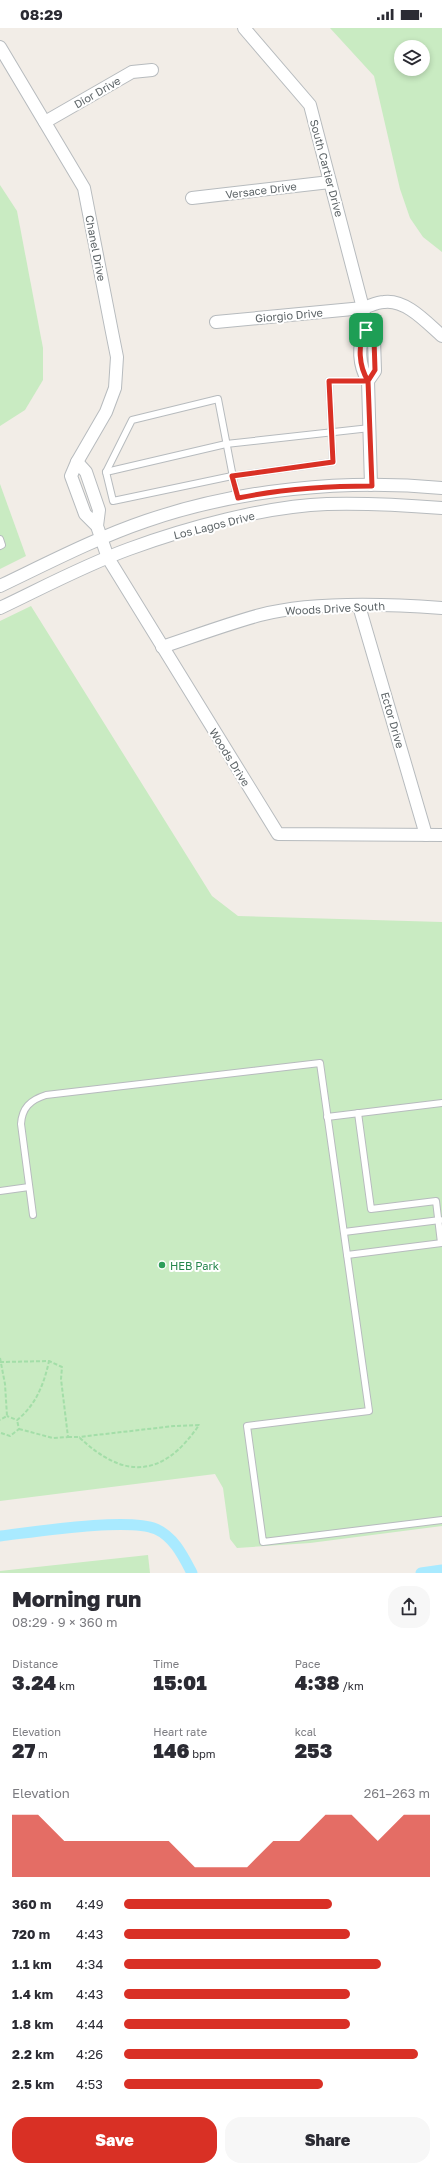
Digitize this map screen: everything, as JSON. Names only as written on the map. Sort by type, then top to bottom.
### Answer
[{"type":"street","name":"South Cartier Drive","points":[[244,28],[310,105],[363,308],[366,330],[374,339],[375,370],[368,381]]},
{"type":"street","name":"Chanel Drive","points":[[0,47],[84,188],[117,357],[117,374],[111,400],[77,462]]},
{"type":"street","name":"Dior Drive","points":[[45,122],[132,72],[152,70]]},
{"type":"street","name":"Versace Drive","points":[[192,198],[330,182]]},
{"type":"street","name":"Giorgio Drive","points":[[216,322],[363,308],[384,302],[396,302],[412,311],[442,336]]},
{"type":"street","name":"South Cartier Drive","points":[[366,330],[360,340],[362,372],[368,381],[372,486]]},
{"type":"street","points":[[361,356],[374,354]]},
{"type":"street","name":"Woods Drive","points":[[77,462],[86,472],[99,510],[97,526],[108,558],[278,834],[442,835]]},
{"type":"street","name":"Los Lagos Drive","points":[[0,586],[101,539],[147,521],[238,498],[278,490],[328,486],[415,485],[442,488]]},
{"type":"street","name":"Los Lagos Drive","points":[[0,608],[129,549],[229,520],[276,510],[326,504],[442,508]]},
{"type":"street","name":"Woods Drive South","points":[[162,647],[261,615],[302,608],[401,605],[442,608]]},
{"type":"street","name":"Ector Drive","points":[[359,606],[426,835]]},
{"type":"lane","points":[[238,498],[232,476],[218,399],[132,420],[106,472],[113,501],[232,476],[333,462],[329,381],[368,381]]},
{"type":"lane","points":[[106,472],[226,444],[370,428]]},
{"type":"lane","points":[[0,538],[2,544],[0,546]]},
{"type":"lane","points":[[32,1215],[22,1117],[28,1104],[46,1095],[320,1063],[369,1411],[247,1426],[262,1542],[442,1520]]},
{"type":"lane","points":[[327,1117],[442,1103]]},
{"type":"lane","points":[[347,1255],[441,1243],[440,1220],[436,1201],[371,1209],[358,1113]]},
{"type":"lane","points":[[0,1191],[29,1187]]},
{"type":"lane","points":[[344,1232],[440,1220]]},
{"type":"path","points":[[0,1358],[5,1384],[7,1416]]},
{"type":"path","points":[[1,1362],[49,1361],[62,1367],[61,1379],[68,1438]]},
{"type":"path","points":[[17,1420],[24,1414],[43,1387],[49,1361]]},
{"type":"path","points":[[7,1416],[17,1420]]},
{"type":"path","points":[[0,1420],[7,1416]]},
{"type":"path","points":[[17,1420],[19,1429]]},
{"type":"path","points":[[19,1429],[53,1438],[68,1438],[174,1426],[198,1425],[187,1441],[170,1456],[160,1463],[140,1468],[124,1466],[100,1456],[79,1437]]},
{"type":"path","points":[[0,1433],[10,1436],[19,1429]]},
{"type":"green space","points":[[330,28],[442,28],[442,252],[423,237],[410,218],[400,189],[374,76]]},
{"type":"green space","points":[[0,185],[17,211],[43,348],[43,380],[25,410],[0,426]]},
{"type":"green space","points":[[0,484],[26,556],[0,569]]},
{"type":"green space","name":"HEB Park","points":[[31,606],[212,896],[238,916],[442,922],[442,1526],[310,1543],[237,1548],[230,1539],[223,1488],[215,1474],[0,1501],[0,621]]},
{"type":"green space","points":[[148,1555],[150,1573],[0,1573],[0,1571]]},
{"type":"waterway","points":[[0,1536],[80,1526],[125,1524],[143,1526],[156,1529],[168,1537],[173,1542],[192,1573]]},
{"type":"waterway","points":[[421,1573],[442,1570]]},
{"type":"place","name":"HEB Park","points":[[162,1265]]},
{"type":"route","points":[[366,330],[360,340],[362,372],[368,381],[372,486],[328,486],[271,491],[238,498],[232,476],[333,462],[329,381],[368,381],[375,370],[374,339],[366,330]]}]
